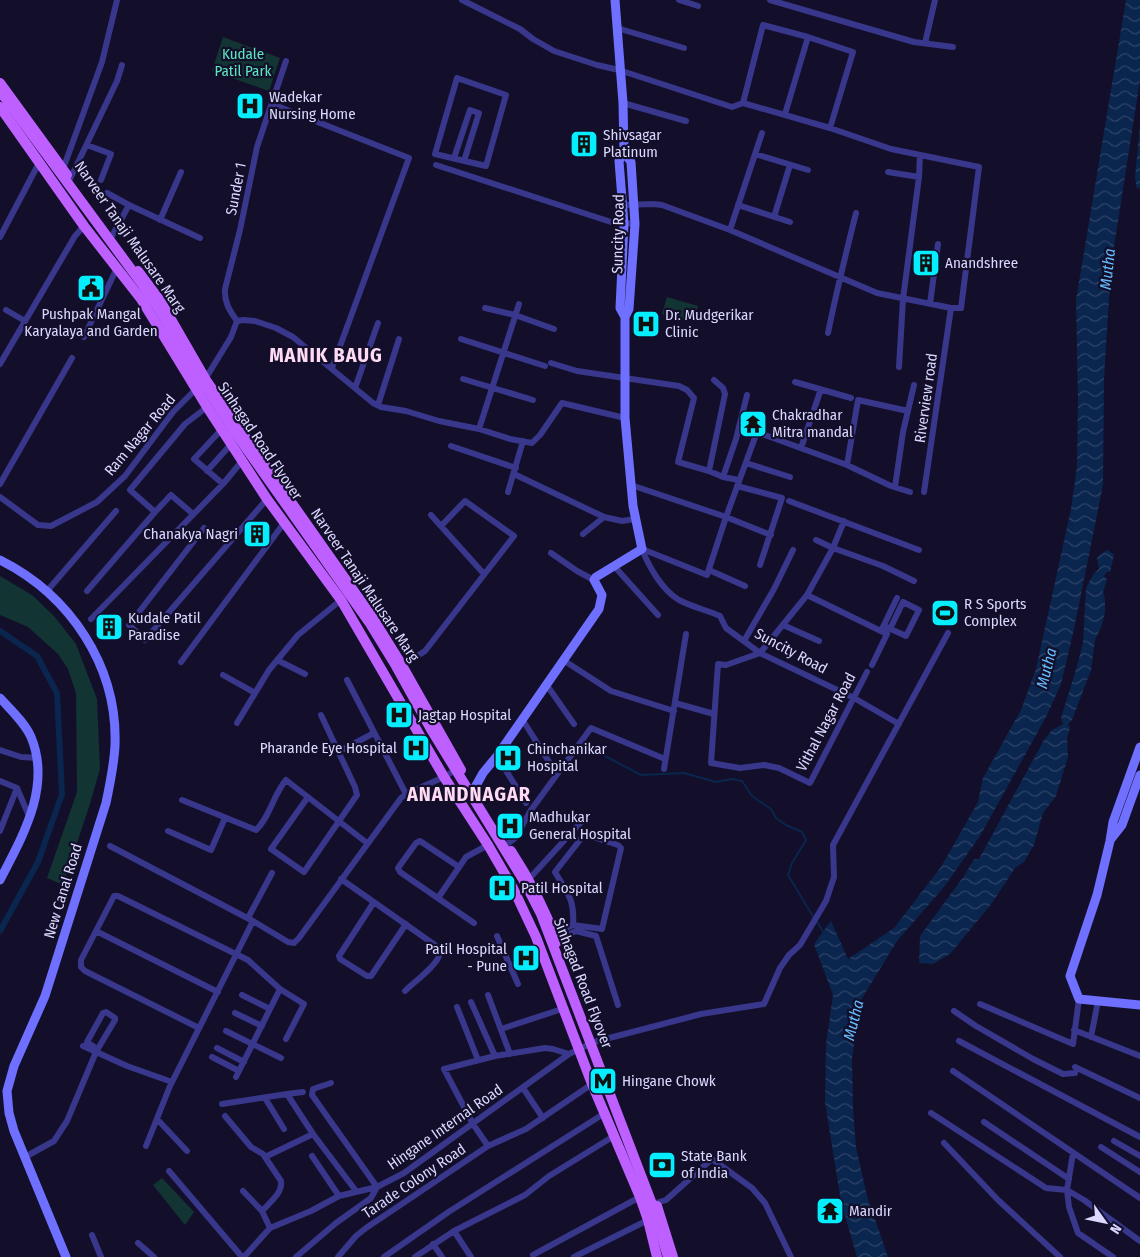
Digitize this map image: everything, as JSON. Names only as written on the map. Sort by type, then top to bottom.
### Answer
[{"type":"main road","name":"Narveer Tanaji Malusare Marg","points":[[0,83],[161,302],[206,380],[372,617],[473,791],[529,879],[545,911],[555,937],[633,1149],[656,1203],[674,1257]]},
{"type":"main road","name":"Sinhagad Road Flyover","points":[[0,91],[142,284],[234,431],[369,622],[432,731],[524,881],[541,914],[652,1204],[668,1257]]},
{"type":"main road","name":"Sinhagad Road Flyover","points":[[0,98],[152,304],[202,391],[289,519],[346,595],[393,668],[537,916],[598,1081],[653,1218],[663,1257]]},
{"type":"main road","name":"Narveer Tanaji Malusare Marg","points":[[0,107],[84,226],[148,309],[207,407],[267,499],[341,600],[444,777],[488,844],[528,919],[562,1009],[574,1052],[592,1084],[640,1197],[657,1257]]},
{"type":"main road","points":[[15,127],[27,119]]},
{"type":"main road","points":[[51,177],[63,169]]},
{"type":"street","points":[[63,169],[102,62],[117,0]]},
{"type":"street","points":[[462,0],[520,29],[543,46],[597,65],[619,70],[729,106],[743,103],[785,114],[892,148],[980,167],[961,308],[950,308],[877,293],[730,230],[662,206],[654,204],[623,205]]},
{"type":"street","name":"Suncity Road","points":[[615,0],[623,103],[624,152],[619,162],[624,224],[620,308],[624,317],[625,418],[635,519],[645,558],[664,587],[678,599],[720,616],[726,628],[760,653],[854,698],[899,724]]},
{"type":"street","points":[[679,0],[698,6]]},
{"type":"street","points":[[770,0],[914,42],[954,47]]},
{"type":"street","points":[[925,43],[935,0]]},
{"type":"street","points":[[743,103],[763,25],[808,37],[853,52],[830,128]]},
{"type":"street","points":[[617,28],[684,48]]},
{"type":"street","points":[[785,114],[808,37]]},
{"type":"street","name":"Sunder 1","points":[[238,321],[224,299],[225,289],[253,164],[286,62]]},
{"type":"street","points":[[70,179],[117,81],[122,65]]},
{"type":"street","points":[[457,78],[506,95],[486,166],[459,160],[435,154],[457,78]]},
{"type":"street","points":[[623,103],[686,121]]},
{"type":"street","points":[[272,104],[409,158],[332,368]]},
{"type":"street","points":[[456,170],[470,110],[479,113],[459,160]]},
{"type":"street","points":[[730,230],[762,133]]},
{"type":"street","points":[[87,145],[111,154],[101,180]]},
{"type":"street","name":"Suncity Road","points":[[624,152],[631,162],[635,224],[629,309],[624,317]]},
{"type":"street","points":[[755,154],[808,170]]},
{"type":"street","points":[[899,367],[903,299],[919,177],[920,155]]},
{"type":"street","points":[[0,237],[40,162]]},
{"type":"street","points":[[436,164],[611,222],[635,224]]},
{"type":"street","points":[[774,217],[790,165]]},
{"type":"street","points":[[160,220],[181,172]]},
{"type":"street","points":[[888,172],[919,177]]},
{"type":"street","points":[[107,193],[200,238]]},
{"type":"street","points":[[112,236],[129,205]]},
{"type":"street","points":[[738,205],[790,222]]},
{"type":"street","points":[[828,332],[835,293],[856,213]]},
{"type":"street","points":[[0,364],[75,236],[84,226]]},
{"type":"street","points":[[930,304],[938,244]]},
{"type":"street","points":[[84,337],[117,268]]},
{"type":"street","points":[[479,429],[519,304]]},
{"type":"street","points":[[485,308],[554,329]]},
{"type":"street","name":"Riverview road","points":[[924,492],[950,308]]},
{"type":"street","points":[[6,310],[25,321]]},
{"type":"street","points":[[238,321],[255,321],[293,337],[378,405],[479,429],[510,440],[532,443],[540,435],[562,403],[625,418]]},
{"type":"street","name":"Ram Nagar Road","points":[[0,497],[38,525],[51,526],[97,502],[120,481],[173,412],[206,380],[238,321]]},
{"type":"street","points":[[356,388],[378,323]]},
{"type":"street","points":[[378,405],[399,338]]},
{"type":"street","points":[[461,339],[548,365],[624,379],[679,386],[688,390],[694,398],[678,462],[709,471],[782,498],[760,565]]},
{"type":"street","points":[[0,484],[72,358]]},
{"type":"street","points":[[463,379],[533,400]]},
{"type":"street","points":[[709,471],[726,394],[723,388],[714,380]]},
{"type":"street","points":[[795,382],[851,398]]},
{"type":"street","points":[[895,487],[914,384]]},
{"type":"street","points":[[801,448],[821,390]]},
{"type":"street","points":[[723,477],[748,395]]},
{"type":"street","points":[[847,465],[858,400],[908,411]]},
{"type":"street","points":[[130,490],[185,424],[207,407]]},
{"type":"street","points":[[222,429],[194,459],[223,484]]},
{"type":"street","points":[[594,580],[642,549],[707,575],[757,432],[847,465],[910,492]]},
{"type":"street","points":[[508,492],[523,441]]},
{"type":"street","points":[[207,471],[232,443]]},
{"type":"street","points":[[451,446],[515,471],[604,518],[622,521],[635,519]]},
{"type":"street","points":[[91,619],[223,484],[242,461]]},
{"type":"street","points":[[746,463],[790,477]]},
{"type":"street","points":[[120,481],[155,512]]},
{"type":"street","points":[[631,485],[726,517],[771,535]]},
{"type":"street","points":[[88,591],[171,495],[193,514]]},
{"type":"street","points":[[204,528],[129,626],[145,640],[267,499]]},
{"type":"street","points":[[402,666],[425,651],[514,536],[465,501],[441,526]]},
{"type":"street","points":[[789,501],[919,550]]},
{"type":"street","points":[[48,591],[116,511]]},
{"type":"street","points":[[431,515],[484,574]]},
{"type":"street","points":[[583,534],[604,518]]},
{"type":"street","points":[[675,703],[714,714],[718,664],[726,665],[760,653],[807,595],[833,548],[844,521]]},
{"type":"street","points":[[181,662],[284,522]]},
{"type":"street","points":[[816,540],[883,566],[914,581]]},
{"type":"street","points":[[744,641],[774,590],[793,550]]},
{"type":"street","points":[[459,800],[473,791],[483,773],[599,609],[603,598],[594,580],[551,554]]},
{"type":"street","name":"New Canal Road","points":[[0,560],[32,578],[48,591],[77,624],[90,643],[101,667],[114,720],[113,772],[106,802],[45,996],[14,1066],[7,1091],[8,1113],[14,1131],[66,1257]]},
{"type":"street","points":[[614,566],[658,615]]},
{"type":"street","points":[[709,570],[745,586]]},
{"type":"street","points":[[807,595],[885,629],[906,636],[919,610],[903,602],[897,602],[885,629],[887,634],[872,665]]},
{"type":"street","points":[[237,723],[277,660],[298,635],[341,600]]},
{"type":"street","points":[[783,625],[819,641]]},
{"type":"street","points":[[899,724],[948,633]]},
{"type":"street","points":[[664,769],[686,634]]},
{"type":"street","points":[[277,660],[304,674]]},
{"type":"street","points":[[563,660],[611,691],[674,711]]},
{"type":"street","name":"Vithal Nagar Road","points":[[714,714],[711,763],[740,768],[764,765],[779,768],[810,783],[867,672]]},
{"type":"street","points":[[223,675],[255,693]]},
{"type":"street","points":[[347,680],[406,794]]},
{"type":"street","points":[[546,684],[574,724]]},
{"type":"street","points":[[0,698],[31,736],[38,758],[40,777],[38,794],[19,842],[1,878]]},
{"type":"street","points":[[308,797],[271,849],[304,872],[357,795],[321,715]]},
{"type":"street","points":[[522,719],[553,768]]},
{"type":"street","name":"Hingane Internal Road","points":[[243,1257],[270,1228],[310,1211],[338,1196],[377,1187],[404,1173],[574,1052],[594,1042],[701,1014],[764,1004],[780,968],[789,955],[800,945],[826,901],[834,877],[833,845],[899,724]]},
{"type":"street","points":[[507,844],[515,838],[531,810],[591,728],[665,759]]},
{"type":"street","points":[[338,752],[374,733]]},
{"type":"street","points":[[980,1004],[1073,1044],[1079,999],[1070,976],[1097,895],[1113,822],[1140,747]]},
{"type":"street","points":[[0,750],[20,757],[38,758]]},
{"type":"street","points":[[496,756],[526,803]]},
{"type":"street","points":[[110,846],[288,942],[294,943],[400,798],[444,777],[460,767]]},
{"type":"street","points":[[1110,841],[1122,824],[1140,775]]},
{"type":"street","points":[[182,800],[256,830],[261,826],[270,806],[286,780],[340,821],[366,844]]},
{"type":"street","points":[[0,781],[17,788],[29,816]]},
{"type":"street","points":[[0,831],[17,788]]},
{"type":"street","points":[[168,831],[210,850],[225,818]]},
{"type":"street","points":[[529,879],[583,820]]},
{"type":"street","points":[[555,937],[572,925],[602,929],[621,848],[618,845],[593,836],[583,836],[555,872],[572,901],[574,909],[572,925]]},
{"type":"street","points":[[459,867],[420,841],[416,843],[399,866],[400,872],[474,923]]},
{"type":"street","points":[[438,898],[466,857],[488,844]]},
{"type":"street","points":[[146,1146],[172,1082],[236,955],[272,873]]},
{"type":"street","points":[[341,879],[406,924],[438,949],[439,955],[435,963],[405,990]]},
{"type":"street","points":[[199,1028],[81,967],[81,960],[114,896],[118,896],[248,960],[280,989],[304,1004],[286,1039]]},
{"type":"street","points":[[374,902],[339,956],[340,959],[371,976],[406,924]]},
{"type":"street","points":[[96,931],[218,992]]},
{"type":"street","points":[[555,937],[576,931],[596,936],[618,1005]]},
{"type":"street","points":[[498,936],[518,984]]},
{"type":"street","points":[[236,1077],[280,989]]},
{"type":"street","points":[[242,995],[270,1009]]},
{"type":"street","points":[[488,995],[510,1054]]},
{"type":"street","points":[[1079,999],[1140,1005]]},
{"type":"street","points":[[1091,1037],[1098,1001]]},
{"type":"street","points":[[471,1002],[495,1056]]},
{"type":"street","points":[[457,1007],[478,1060],[545,1048],[574,1052]]},
{"type":"street","points":[[501,1029],[562,1009]]},
{"type":"street","points":[[954,1011],[976,1026],[1063,1074],[1075,1070],[1140,1098]]},
{"type":"street","points":[[24,1158],[54,1141],[67,1121],[97,1051],[115,1020],[106,1012],[103,1013],[87,1042],[97,1051]]},
{"type":"street","points":[[235,1013],[262,1026]]},
{"type":"street","points":[[1074,1030],[1140,1056]]},
{"type":"street","points":[[226,1031],[281,1058]]},
{"type":"street","points":[[959,1041],[1140,1137]]},
{"type":"street","points":[[83,1046],[172,1082]]},
{"type":"street","points":[[217,1048],[244,1062]]},
{"type":"street","points":[[212,1058],[240,1071]]},
{"type":"street","name":"Tarade Colony Road","points":[[338,1257],[356,1236],[366,1228],[488,1146],[473,1124],[444,1069],[478,1060]]},
{"type":"street","points":[[953,1071],[1140,1198]]},
{"type":"street","points":[[296,1257],[336,1223],[371,1198],[377,1187],[312,1095],[313,1089],[331,1083]]},
{"type":"street","points":[[488,1146],[526,1129],[592,1084]]},
{"type":"street","points":[[523,1088],[543,1118]]},
{"type":"street","points":[[222,1104],[303,1092]]},
{"type":"street","points":[[287,1094],[313,1134],[356,1191]]},
{"type":"street","points":[[265,1098],[284,1129]]},
{"type":"street","points":[[931,1112],[1046,1188],[1067,1190],[1084,1200],[1140,1241]]},
{"type":"street","points":[[384,1257],[450,1211],[605,1113]]},
{"type":"street","points":[[225,1116],[250,1147],[259,1151],[265,1157],[281,1181],[282,1186],[278,1194],[262,1210]]},
{"type":"street","points":[[157,1118],[187,1151]]},
{"type":"street","points":[[984,1122],[1069,1178]]},
{"type":"street","points":[[265,1157],[313,1134]]},
{"type":"street","points":[[414,1257],[454,1231],[525,1195],[549,1176],[614,1136]]},
{"type":"street","points":[[1114,1141],[1140,1156]]},
{"type":"street","points":[[944,1143],[998,1200],[1060,1257]]},
{"type":"street","points":[[1101,1148],[1140,1172]]},
{"type":"street","points":[[1072,1153],[1067,1190],[1069,1207],[1078,1233],[1113,1257]]},
{"type":"street","points":[[312,1156],[338,1196]]},
{"type":"street","points":[[656,1203],[666,1200],[712,1159],[752,1188],[765,1203],[791,1257]]},
{"type":"street","points":[[170,1171],[243,1257]]},
{"type":"street","points":[[243,1191],[262,1210],[270,1228]]},
{"type":"street","points":[[533,1255],[640,1197]]},
{"type":"street","points":[[574,1257],[648,1220]]},
{"type":"street","points":[[454,1231],[471,1257]]},
{"type":"street","points":[[92,1236],[101,1257]]},
{"type":"street","points":[[138,1243],[154,1257]]},
{"type":"street","points":[[433,1244],[442,1257]]},
{"type":"green space","name":"Kudale Patil Park","points":[[223,37],[280,58],[269,91],[212,71]]},
{"type":"green space","points":[[667,297],[698,306],[694,322],[662,314]]},
{"type":"green space","points":[[0,576],[32,595],[54,616],[76,644],[97,699],[100,769],[63,885],[47,878],[77,792],[76,693],[68,669],[58,654],[28,627],[0,615]]},
{"type":"green space","points":[[162,1178],[194,1212],[185,1225],[153,1185]]},
{"type":"water","name":"Mutha","points":[[1126,0],[1140,0],[1140,80],[1111,266],[1104,379],[1103,485],[1074,629],[1061,684],[1046,717],[980,836],[944,887],[897,941],[861,1000],[852,1058],[856,1147],[867,1196],[888,1257],[857,1257],[841,1202],[825,1102],[826,1044],[833,995],[814,944],[831,921],[848,959],[894,928],[941,867],[978,802],[983,778],[1021,710],[1036,669],[1071,509],[1077,466],[1076,300]]},
{"type":"water","points":[[1140,125],[1140,188],[1137,189],[1135,177]]},
{"type":"water","points":[[1108,550],[1114,555],[1110,572],[1107,572],[1104,576],[1107,580],[1103,592],[1105,612],[1102,625],[1095,640],[1091,670],[1072,720],[1068,724],[1070,728],[1067,738],[1068,757],[1056,796],[1043,813],[1034,845],[1024,862],[1015,868],[992,903],[950,954],[933,964],[919,963],[920,936],[964,876],[974,859],[979,859],[1044,740],[1052,730],[1063,724],[1061,718],[1083,643],[1086,588],[1094,573],[1099,569],[1097,558]]},
{"type":"waterway","points":[[0,631],[37,656],[57,693],[62,794],[38,862],[0,931]]},
{"type":"waterway","points":[[605,756],[641,775],[684,773],[716,782],[732,779],[742,781],[752,796],[771,809],[776,818],[802,832],[806,840],[792,863],[788,875],[814,918]]},
{"type":"waterway","points":[[817,922],[824,933]]},
{"type":"place","name":"Wadekar Nursing Home","points":[[250,106]]},
{"type":"place","name":"Shivsagar Platinum","points":[[584,144]]},
{"type":"place","name":"Anandshree","points":[[926,263]]},
{"type":"place","name":"Pushpak Mangal Karyalaya and Garden","points":[[91,288]]},
{"type":"place","name":"Dr. Mudgerikar Clinic","points":[[646,324]]},
{"type":"place","name":"Chakradhar Mitra mandal","points":[[753,424]]},
{"type":"place","name":"Chanakya Nagri","points":[[257,534]]},
{"type":"place","name":"R S Sports Complex","points":[[945,613]]},
{"type":"place","name":"Kudale Patil Paradise","points":[[109,627]]},
{"type":"place","name":"Jagtap Hospital","points":[[399,715]]},
{"type":"place","name":"Pharande Eye Hospital","points":[[416,748]]},
{"type":"place","name":"Chinchanikar Hospital","points":[[508,758]]},
{"type":"place","name":"Madhukar General Hospital","points":[[510,826]]},
{"type":"place","name":"Patil Hospital","points":[[502,888]]},
{"type":"place","name":"Patil Hospital - Pune","points":[[526,958]]},
{"type":"place","name":"Hingane Chowk","points":[[603,1081]]},
{"type":"place","name":"State Bank of India","points":[[662,1165]]},
{"type":"place","name":"Mandir","points":[[830,1211]]},
{"type":"district","name":"MANIK BAUG","points":[[326,355]]},
{"type":"district","name":"ANANDNAGAR","points":[[469,794]]}]
